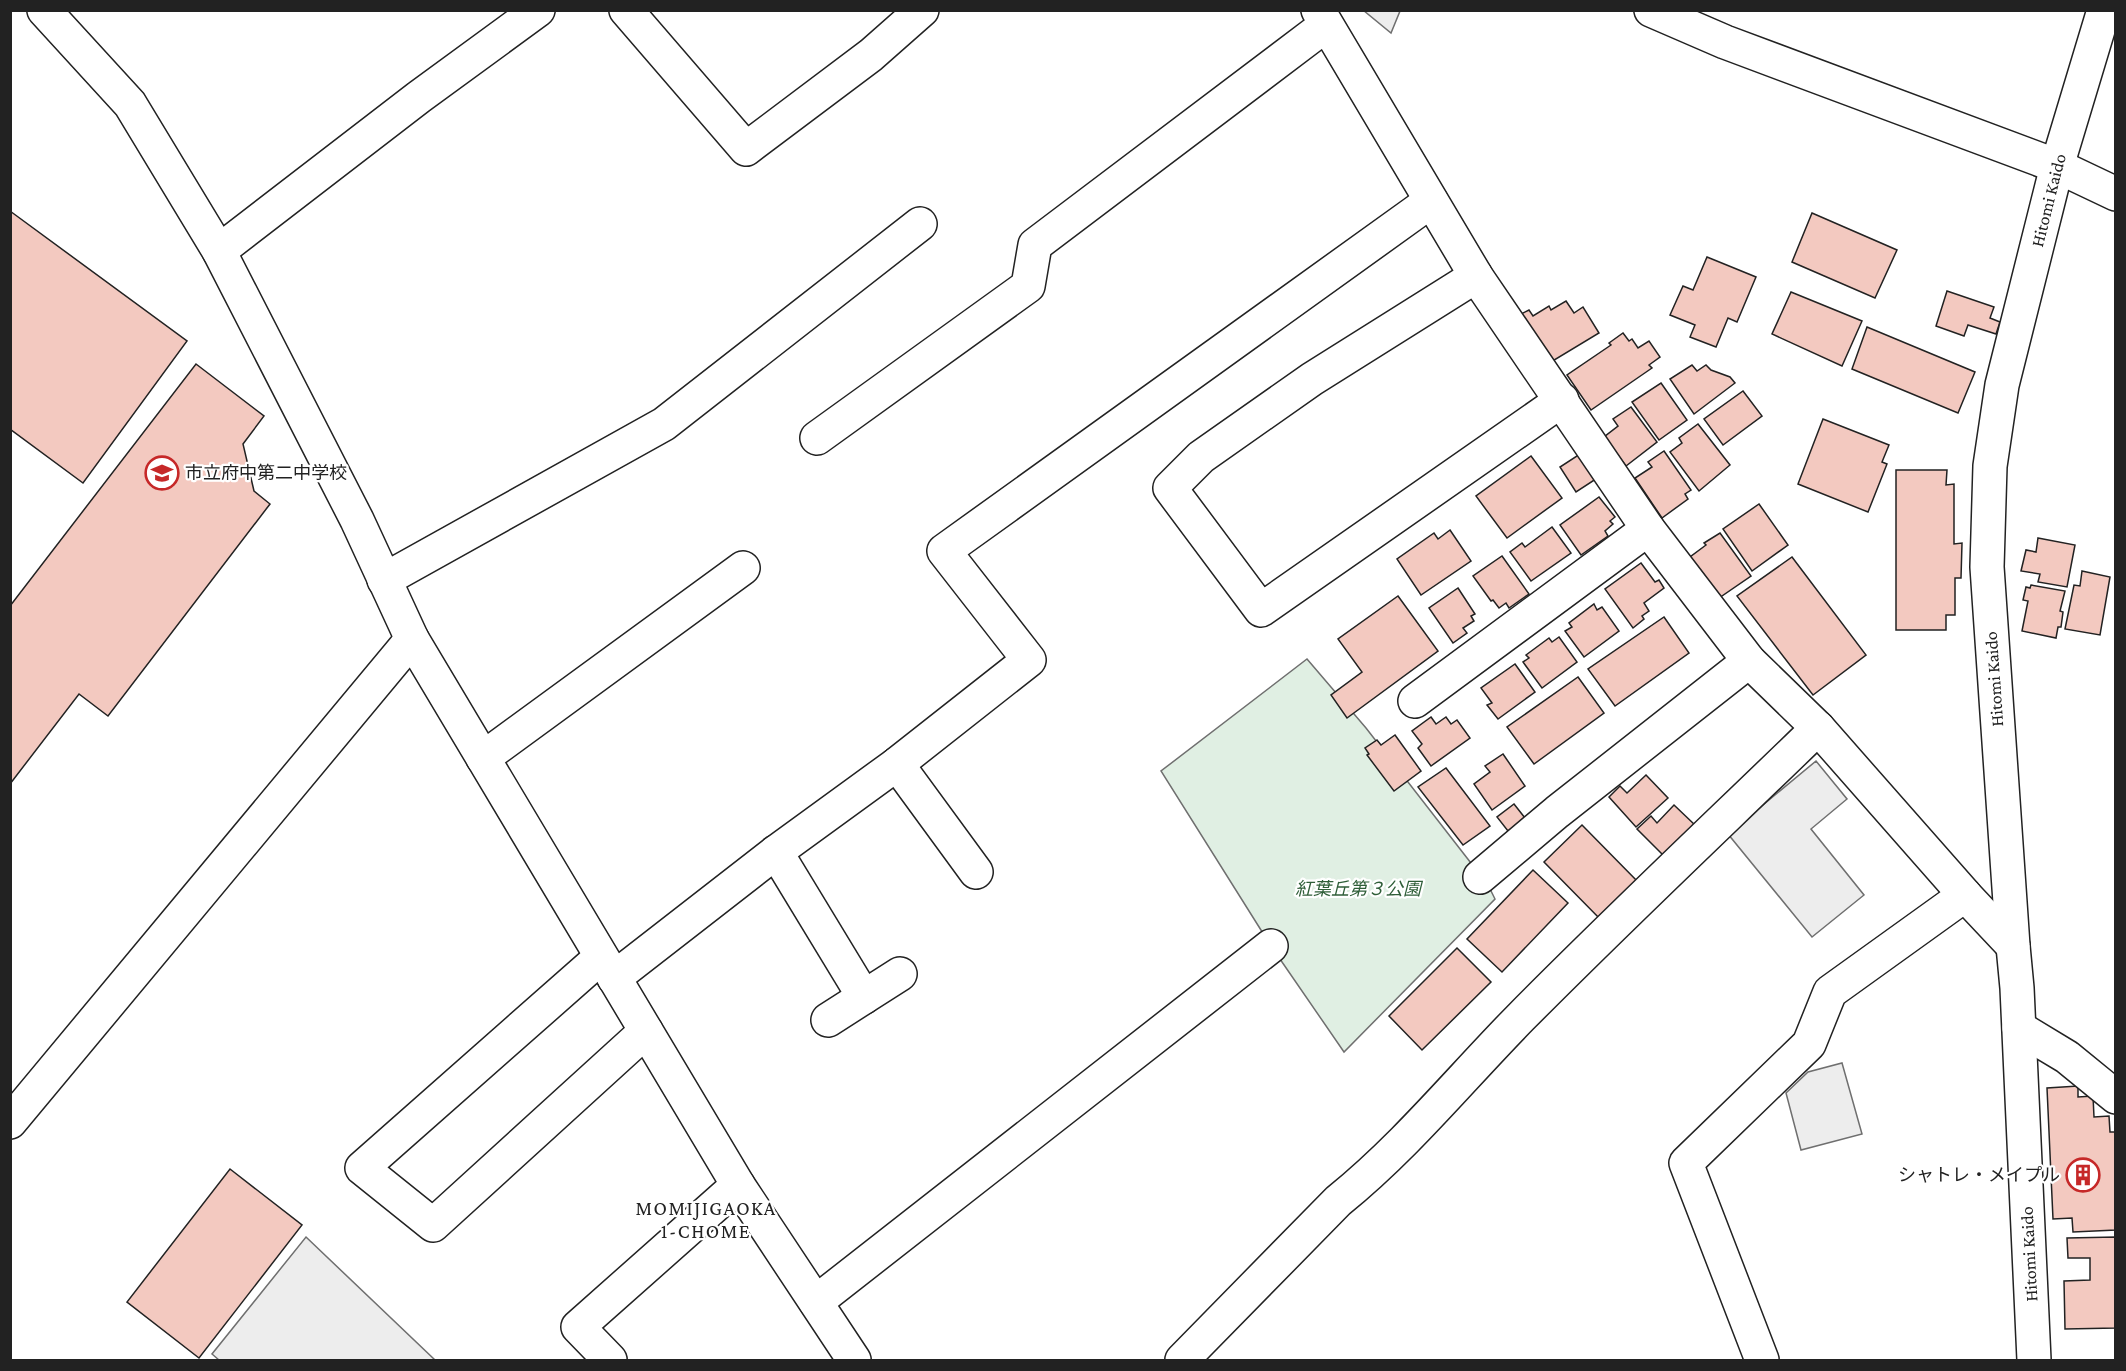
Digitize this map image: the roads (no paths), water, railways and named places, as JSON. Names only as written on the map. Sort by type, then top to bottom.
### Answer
[{"type":"street","points":[[44,10],[130,104],[219,251],[357,520],[412,639],[738,1185],[854,1360]]},
{"type":"street","points":[[219,251],[419,97],[538,10]]},
{"type":"street","points":[[626,10],[746,149],[871,55],[922,10]]},
{"type":"street","points":[[1651,10],[1725,42],[2057,166],[2115,194]]},
{"type":"street","name":"Hitomi Kaido","points":[[2034,1360],[2019,1028],[1987,567],[1990,466],[2002,386],[2057,166],[2104,10]]},
{"type":"street","points":[[817,438],[1028,286],[1035,245],[1322,18],[1476,276],[1648,529],[1749,661],[1818,728],[2013,946]]},
{"type":"street","points":[[646,1031],[433,1225],[362,1168],[608,967],[776,852],[897,764],[1029,660],[944,551],[1431,201]]},
{"type":"street","points":[[384,580],[664,424],[920,224]]},
{"type":"street","points":[[1476,276],[1312,379],[1202,457],[1170,488],[1261,610],[1562,400]]},
{"type":"street","points":[[1415,701],[1648,529]]},
{"type":"street","points":[[483,758],[743,568]]},
{"type":"street","points":[[10,1122],[412,639]]},
{"type":"street","points":[[1480,877],[1557,812],[1749,661]]},
{"type":"street","points":[[1182,1360],[1338,1201],[1363,1181],[1418,1129],[1521,1018],[1818,728]]},
{"type":"street","points":[[897,764],[976,872]]},
{"type":"street","points":[[776,852],[864,996]]},
{"type":"street","points":[[1762,1360],[1686,1163],[1809,1044],[1830,992],[1965,895]]},
{"type":"street","points":[[816,1302],[1271,946]]},
{"type":"street","points":[[828,1020],[900,974]]},
{"type":"street","points":[[2019,1028],[2067,1057],[2115,1097]]},
{"type":"street","points":[[610,1360],[578,1327],[738,1185]]},
{"type":"place","name":"市立府中第二中学校","points":[[162,473]]},
{"type":"place","name":"シャトレ・メイプル","points":[[2083,1175]]},
{"type":"district","name":"MOMIJIGAOKA 1-CHOME","points":[[706,1220]]},
{"type":"park label","name":"紅葉丘第３公園","points":[[1358,889]]}]
